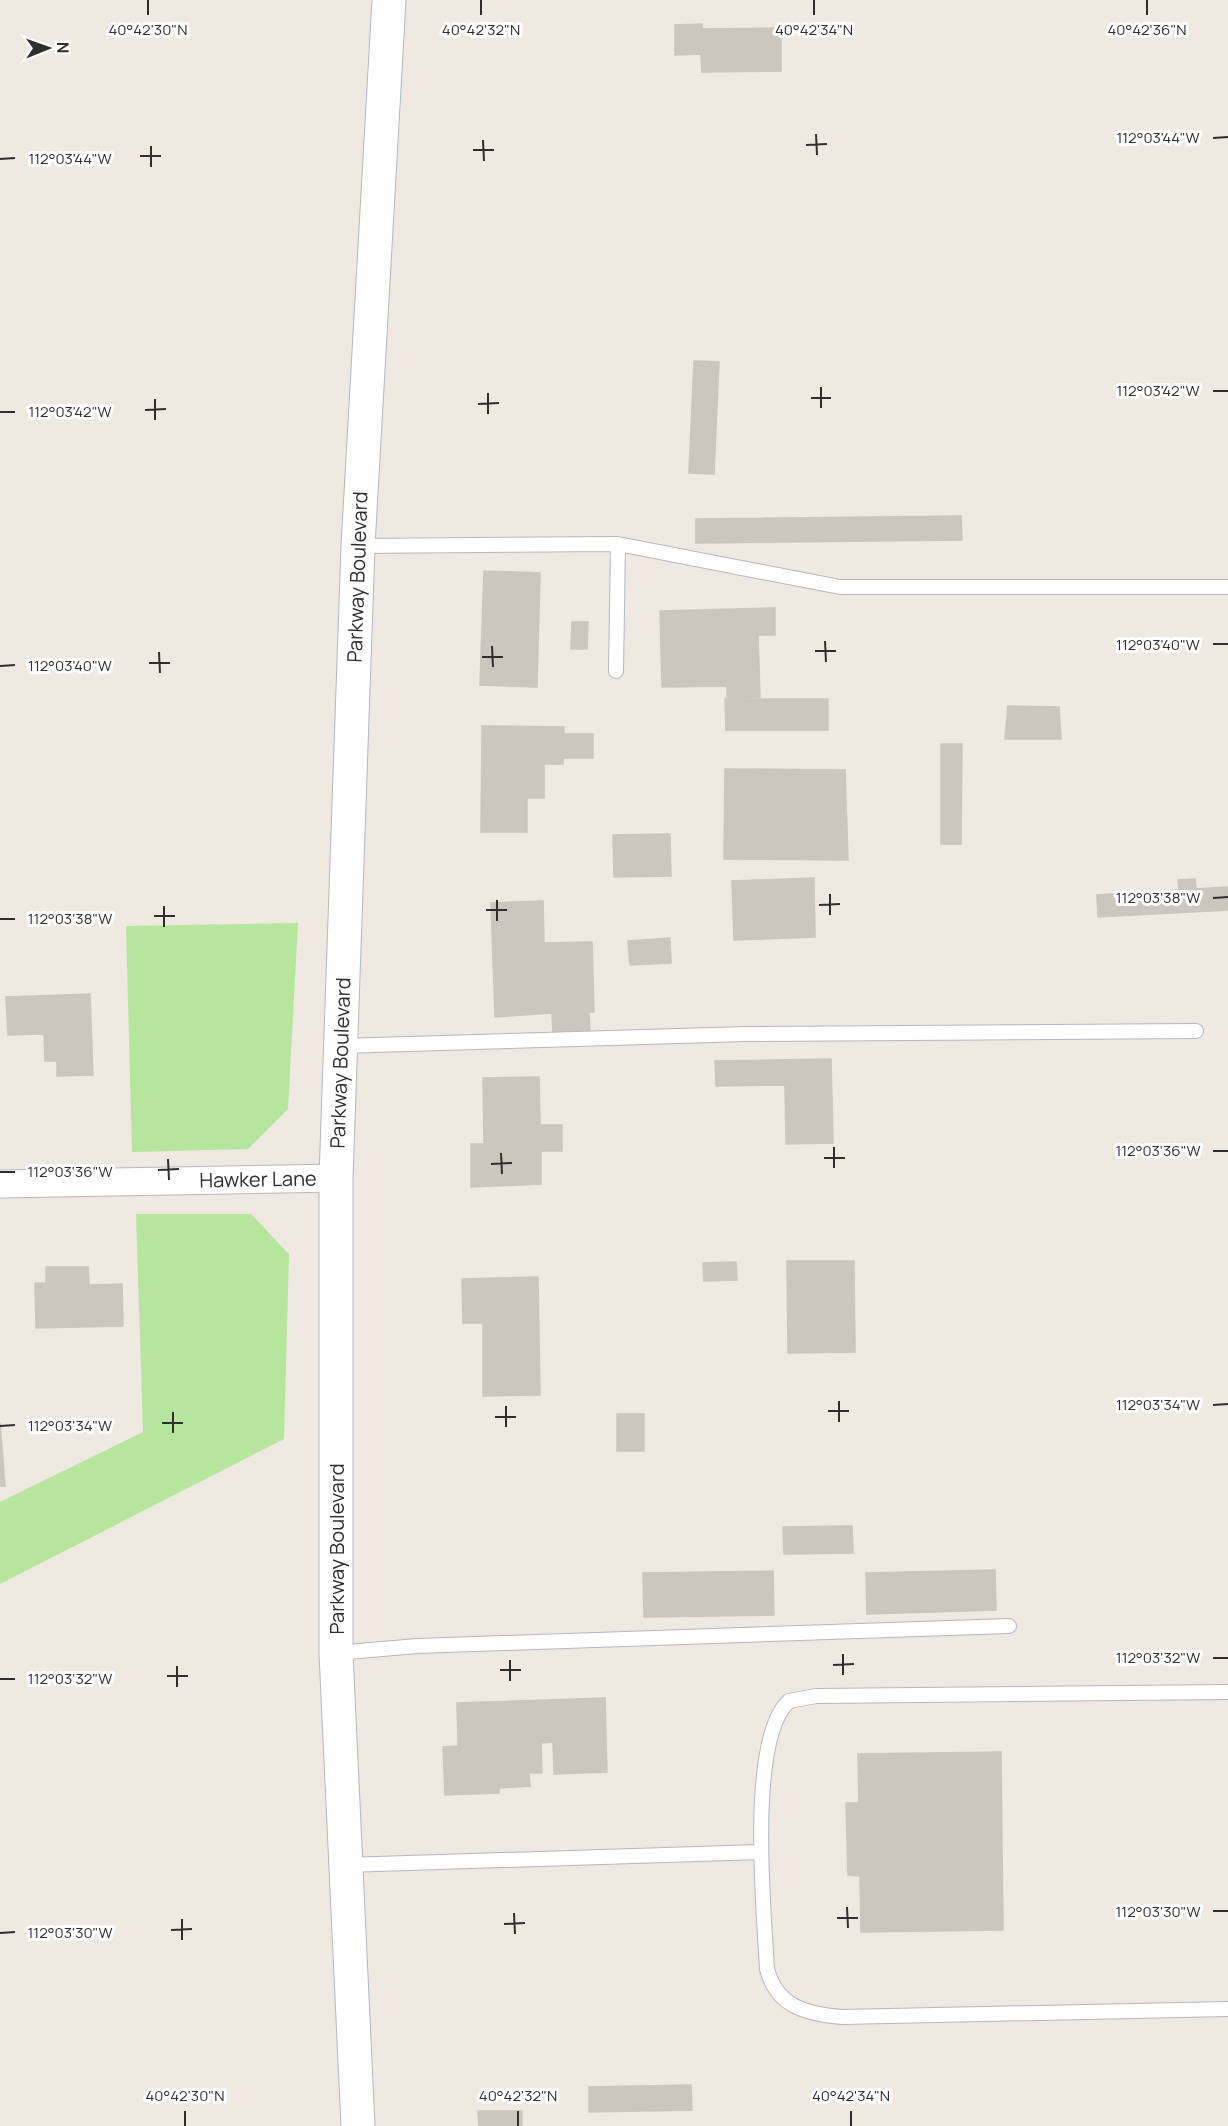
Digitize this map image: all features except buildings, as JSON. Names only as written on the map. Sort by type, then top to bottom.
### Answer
[{"type":"street","name":"Parkway Boulevard","points":[[358,2126],[344,1865],[336,1653],[336,1178],[358,546],[389,0]]},
{"type":"street","name":"Hawker Lane","points":[[0,1184],[336,1178]]},
{"type":"lane","points":[[358,546],[618,544],[840,587],[1228,587]]},
{"type":"lane","points":[[616,671],[618,544]]},
{"type":"lane","points":[[340,1046],[746,1034],[1196,1031]]},
{"type":"lane","points":[[336,1653],[417,1646],[1009,1626]]},
{"type":"lane","points":[[1228,1692],[816,1696],[789,1701],[774,1720],[768,1744],[760,1852],[767,1969],[772,1986],[784,1998],[803,2010],[842,2017],[1228,2009]]},
{"type":"lane","points":[[344,1865],[760,1852]]},
{"type":"green space","points":[[298,923],[288,1109],[248,1149],[132,1152],[126,926]]},
{"type":"green space","points":[[136,1214],[251,1214],[289,1254],[284,1439],[0,1584],[0,1502],[143,1432]]}]
